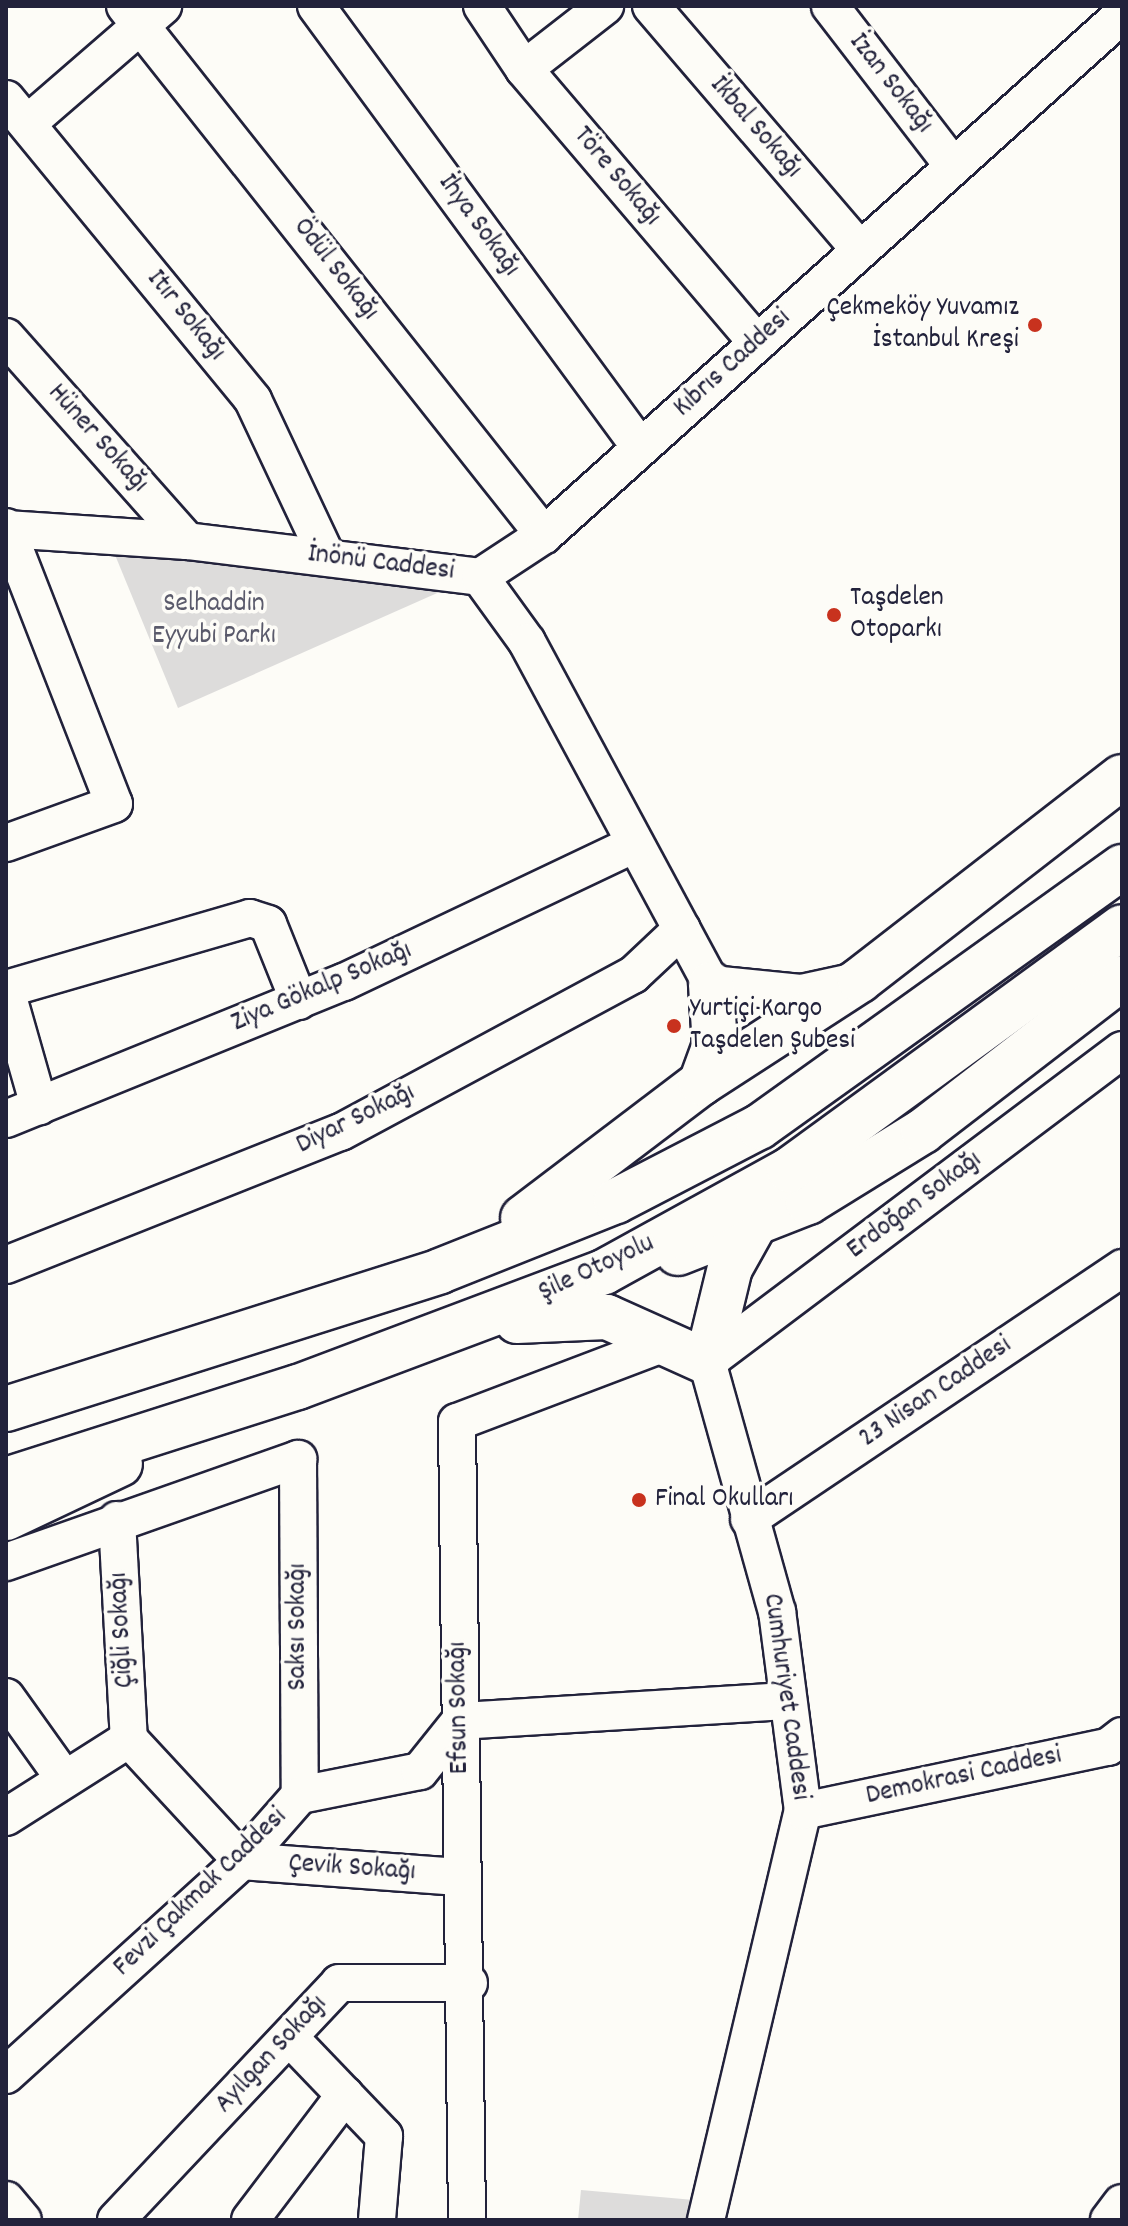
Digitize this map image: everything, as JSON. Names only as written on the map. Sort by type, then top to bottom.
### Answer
[{"type":"highway","points":[[440,1271],[568,1189],[701,1083],[860,980],[1122,777]]},
{"type":"highway","name":"Şile Otoyolu","points":[[6,1409],[185,1349],[440,1271],[616,1201],[759,1127],[1122,867]]},
{"type":"highway","name":"Şile Otoyolu","points":[[6,1480],[196,1422],[604,1272],[789,1170],[1122,927]]},
{"type":"highway","points":[[604,1272],[752,1228],[923,1131],[1122,978]]},
{"type":"highway","points":[[701,1083],[715,1045],[711,984]]},
{"type":"highway","points":[[447,1331],[569,1314],[607,1317],[707,1362],[730,1268],[789,1170]]},
{"type":"highway","points":[[6,1386],[185,1349]]},
{"type":"highway","points":[[6,1518],[61,1497],[196,1422]]},
{"type":"street","name":"İhya Sokağı","points":[[316,6],[640,447]]},
{"type":"street","name":"Töre Sokağı","points":[[482,6],[524,69],[757,343]]},
{"type":"street","points":[[524,69],[605,6]]},
{"type":"street","name":"İkbal Sokağı","points":[[651,6],[859,249]]},
{"type":"street","name":"İzan Sokağı","points":[[830,6],[951,163]]},
{"type":"street","points":[[17,111],[143,13]]},
{"type":"street","name":"Ödül Sokağı","points":[[143,13],[544,535]]},
{"type":"street","name":"Kıbrıs Caddesi","points":[[480,577],[544,535],[951,163],[1122,15]]},
{"type":"street","name":"Itır Sokağı","points":[[17,111],[253,400],[327,557]]},
{"type":"street","name":"Hüner Sokağı","points":[[6,337],[187,541]]},
{"type":"street","points":[[6,843],[114,804],[7,528]]},
{"type":"street","name":"İnönü Caddesi","points":[[7,528],[187,541],[480,577],[527,642],[633,845],[711,984]]},
{"type":"street","name":"Ziya Gökalp Sokağı","points":[[6,1119],[299,1001],[633,845]]},
{"type":"street","points":[[39,1106],[6,989],[250,918],[268,924],[299,1001]]},
{"type":"street","name":"Diyar Sokağı","points":[[6,1265],[341,1132],[633,975],[682,929]]},
{"type":"street","points":[[711,984],[801,993],[860,980]]},
{"type":"street","name":"Erdoğan Sokağı","points":[[707,1362],[1119,1060]]},
{"type":"street","name":"23 Nisan Caddesi","points":[[749,1519],[1122,1268]]},
{"type":"street","name":"Efsun Sokağı","points":[[467,2220],[469,1983],[461,1877],[457,1422],[668,1342]]},
{"type":"street","name":"Cumhuriyet Caddesi","points":[[706,2220],[803,1811],[784,1701],[777,1612],[707,1362]]},
{"type":"street","name":"Saksı Sokağı","points":[[117,1520],[298,1459],[300,1795]]},
{"type":"street","points":[[6,1562],[117,1520]]},
{"type":"street","name":"Çiğli Sokağı","points":[[117,1520],[129,1739]]},
{"type":"street","points":[[6,1697],[63,1777]]},
{"type":"street","points":[[460,1721],[784,1701]]},
{"type":"street","name":"Fevzi Çakmak Caddesi","points":[[6,2075],[242,1861],[300,1795],[420,1771],[460,1721]]},
{"type":"street","points":[[6,1817],[63,1777],[129,1739],[242,1861]]},
{"type":"street","name":"Demokrasi Caddesi","points":[[803,1811],[1117,1751]]},
{"type":"street","name":"Çevik Sokağı","points":[[242,1861],[461,1877]]},
{"type":"street","name":"Ayılgan Sokağı","points":[[116,2220],[339,1983],[469,1983]]},
{"type":"street","points":[[290,2038],[384,2136],[377,2220]]},
{"type":"street","points":[[250,2220],[345,2095]]},
{"type":"street","points":[[6,2200],[23,2220]]},
{"type":"street","points":[[1109,2220],[1122,2203]]},
{"type":"green space","name":"Selhaddin Eyyubi Parkı","points":[[113,550],[158,551],[444,590],[178,708]]},
{"type":"green space","points":[[581,2190],[694,2200],[689,2220],[578,2220]]},
{"type":"place","name":"Çekmeköy Yuvamız İstanbul Kreşi","points":[[1035,325]]},
{"type":"place","name":"Taşdelen Otoparkı","points":[[834,615]]},
{"type":"place","name":"Yurtiçi Kargo Taşdelen Şubesi","points":[[674,1026]]},
{"type":"place","name":"Final Okulları","points":[[639,1500]]}]
